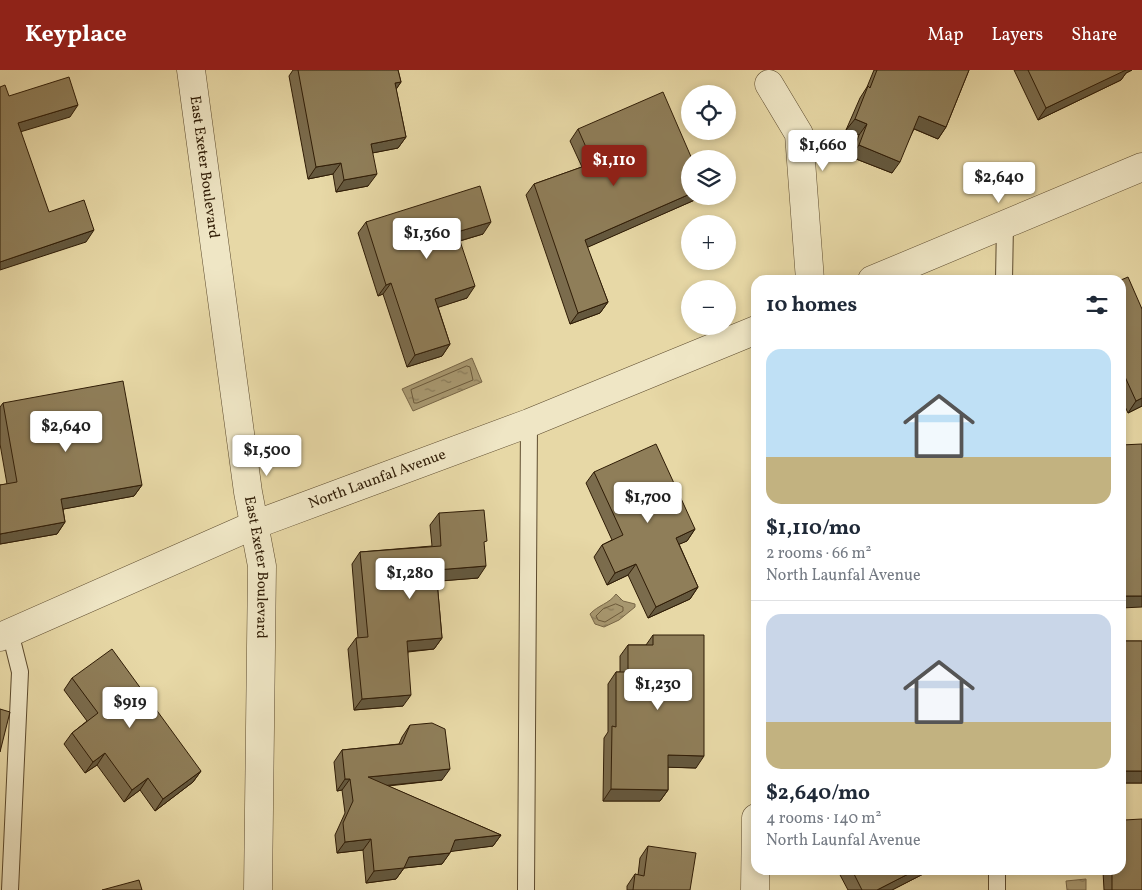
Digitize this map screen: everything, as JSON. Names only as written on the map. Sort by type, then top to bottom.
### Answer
[{"type":"street","name":"East Exeter Boulevard","points":[[191,70],[248,492],[262,566],[258,890]]},
{"type":"street","points":[[769,84],[799,134],[810,275]]},
{"type":"street","points":[[884,275],[1142,167]]},
{"type":"street","name":"North Launfal Avenue","points":[[5,634],[254,525],[529,423],[751,332]]},
{"type":"street","points":[[755,875],[755,890]]},
{"type":"lane","points":[[1004,275],[1005,224]]},
{"type":"lane","points":[[526,890],[529,423]]},
{"type":"lane","points":[[5,634],[20,672],[10,890]]},
{"type":"lane","points":[[997,875],[997,890]]},
{"type":"water","points":[[472,358],[482,382],[413,411],[402,389]]},
{"type":"water","points":[[616,594],[623,601],[635,604],[635,607],[619,620],[604,627],[595,624],[590,614]]},
{"type":"water","points":[[1086,879],[1086,890],[1067,890],[1066,881]]},
{"type":"building","points":[[298,70],[398,70],[401,82],[395,83],[406,137],[371,144],[377,174],[344,180],[341,163],[316,167]]},
{"type":"building","points":[[877,70],[969,70],[946,127],[919,116],[900,162],[859,145],[867,124],[855,119],[868,86],[870,88]]},
{"type":"building","points":[[1028,70],[1126,70],[1046,108]]},
{"type":"building","points":[[69,77],[78,105],[18,123],[49,212],[84,200],[94,230],[0,262],[0,87],[5,85],[9,96]]},
{"type":"building","points":[[663,92],[681,134],[681,140],[684,140],[688,150],[681,150],[681,198],[585,240],[608,302],[578,313],[534,184],[593,163],[578,129]]},
{"type":"building","points":[[480,186],[491,222],[457,232],[475,286],[435,299],[450,344],[415,355],[391,283],[386,285],[366,222]]},
{"type":"building","points":[[1128,277],[1142,309],[1142,398],[1136,401],[1126,379],[1126,278]]},
{"type":"building","points":[[123,381],[142,485],[61,499],[65,522],[0,534],[0,485],[17,482],[3,403]]},
{"type":"building","points":[[656,444],[695,529],[676,538],[698,587],[656,607],[636,564],[615,573],[602,545],[623,535],[594,472]]},
{"type":"building","points":[[1142,444],[1142,596],[1126,596],[1126,445]]},
{"type":"building","points":[[484,510],[487,541],[484,542],[486,566],[436,570],[442,638],[407,641],[411,695],[362,699],[356,638],[368,637],[360,552],[441,546],[439,513]]},
{"type":"building","points":[[653,635],[704,635],[704,756],[668,755],[668,790],[611,789],[612,726],[616,727],[616,672],[628,672],[628,645],[653,645]]},
{"type":"building","points":[[1126,641],[1142,641],[1142,771],[1126,771]]},
{"type":"building","points":[[112,649],[201,771],[163,799],[148,778],[132,790],[105,753],[93,762],[72,733],[98,713],[72,678]]},
{"type":"building","points":[[0,709],[10,712],[0,752]]},
{"type":"building","points":[[432,723],[445,729],[450,769],[368,777],[501,835],[455,840],[450,853],[409,857],[404,868],[374,871],[371,839],[345,842],[343,823],[353,801],[350,779],[345,779],[342,750],[402,744],[410,725]]},
{"type":"building","points":[[1142,819],[1142,890],[1112,890],[1112,875],[1126,875],[1126,820]]},
{"type":"building","points":[[648,846],[696,853],[690,890],[633,890],[635,874],[644,876]]},
{"type":"building","points":[[854,875],[906,875],[877,890],[862,890]]},
{"type":"building","points":[[139,880],[142,890],[102,890]]}]
